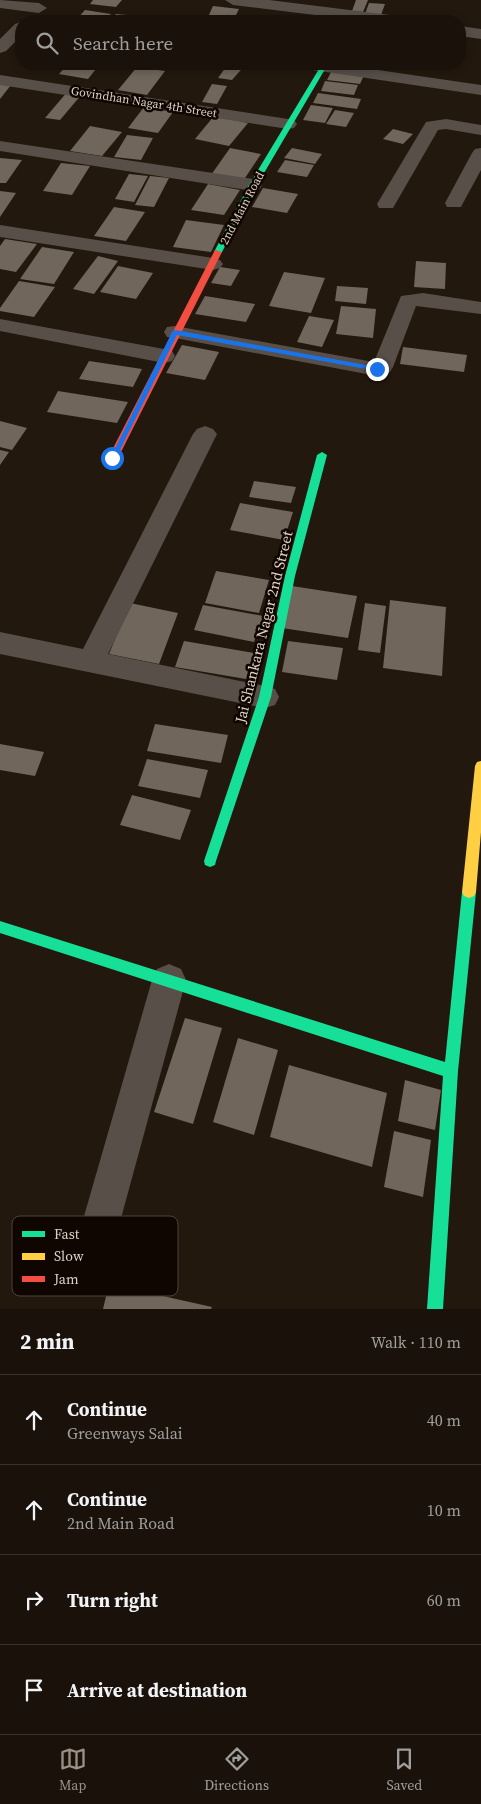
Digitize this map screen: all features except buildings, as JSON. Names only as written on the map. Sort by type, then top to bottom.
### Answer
[{"type":"street","points":[[233,0],[330,15]]},
{"type":"street","points":[[0,3],[43,4]]},
{"type":"street","points":[[33,15],[43,4]]},
{"type":"street","points":[[466,31],[481,34]]},
{"type":"street","points":[[0,48],[15,33]]},
{"type":"street","name":"2nd Main Road","points":[[112,458],[175,332],[213,264],[253,185],[322,70]]},
{"type":"street","points":[[356,70],[481,90]]},
{"type":"street","name":"Govindhan Nagar 4th Street","points":[[0,80],[288,124]]},
{"type":"street","points":[[386,204],[432,126],[446,124],[481,130]]},
{"type":"street","points":[[0,146],[253,185]]},
{"type":"street","points":[[454,203],[481,153]]},
{"type":"street","points":[[0,231],[213,264]]},
{"type":"street","points":[[175,332],[377,369],[382,367],[386,359],[408,300],[423,299],[481,308]]},
{"type":"street","points":[[0,324],[164,356]]},
{"type":"street","points":[[90,663],[205,434]]},
{"type":"street","name":"Jai Shankara Nagar 2nd Street","points":[[210,862],[265,697],[290,576],[322,455]]},
{"type":"street","points":[[0,643],[90,663],[265,697]]},
{"type":"street","points":[[435,1309],[451,1071],[481,766]]},
{"type":"street","points":[[0,927],[451,1071]]},
{"type":"street","points":[[103,1216],[169,980]]},
{"type":"traffic: fast","points":[[218,252],[253,185],[321,70]]},
{"type":"traffic: fast","points":[[210,861],[265,697],[290,576],[322,455]]},
{"type":"traffic: fast","points":[[435,1309],[451,1071],[469,892]]},
{"type":"traffic: fast","points":[[0,927],[451,1071]]},
{"type":"traffic: slow","points":[[469,892],[481,766]]},
{"type":"traffic: jam","points":[[113,458],[218,252]]},
{"type":"route","points":[[112,458],[175,332],[372,370],[377,369]]}]
